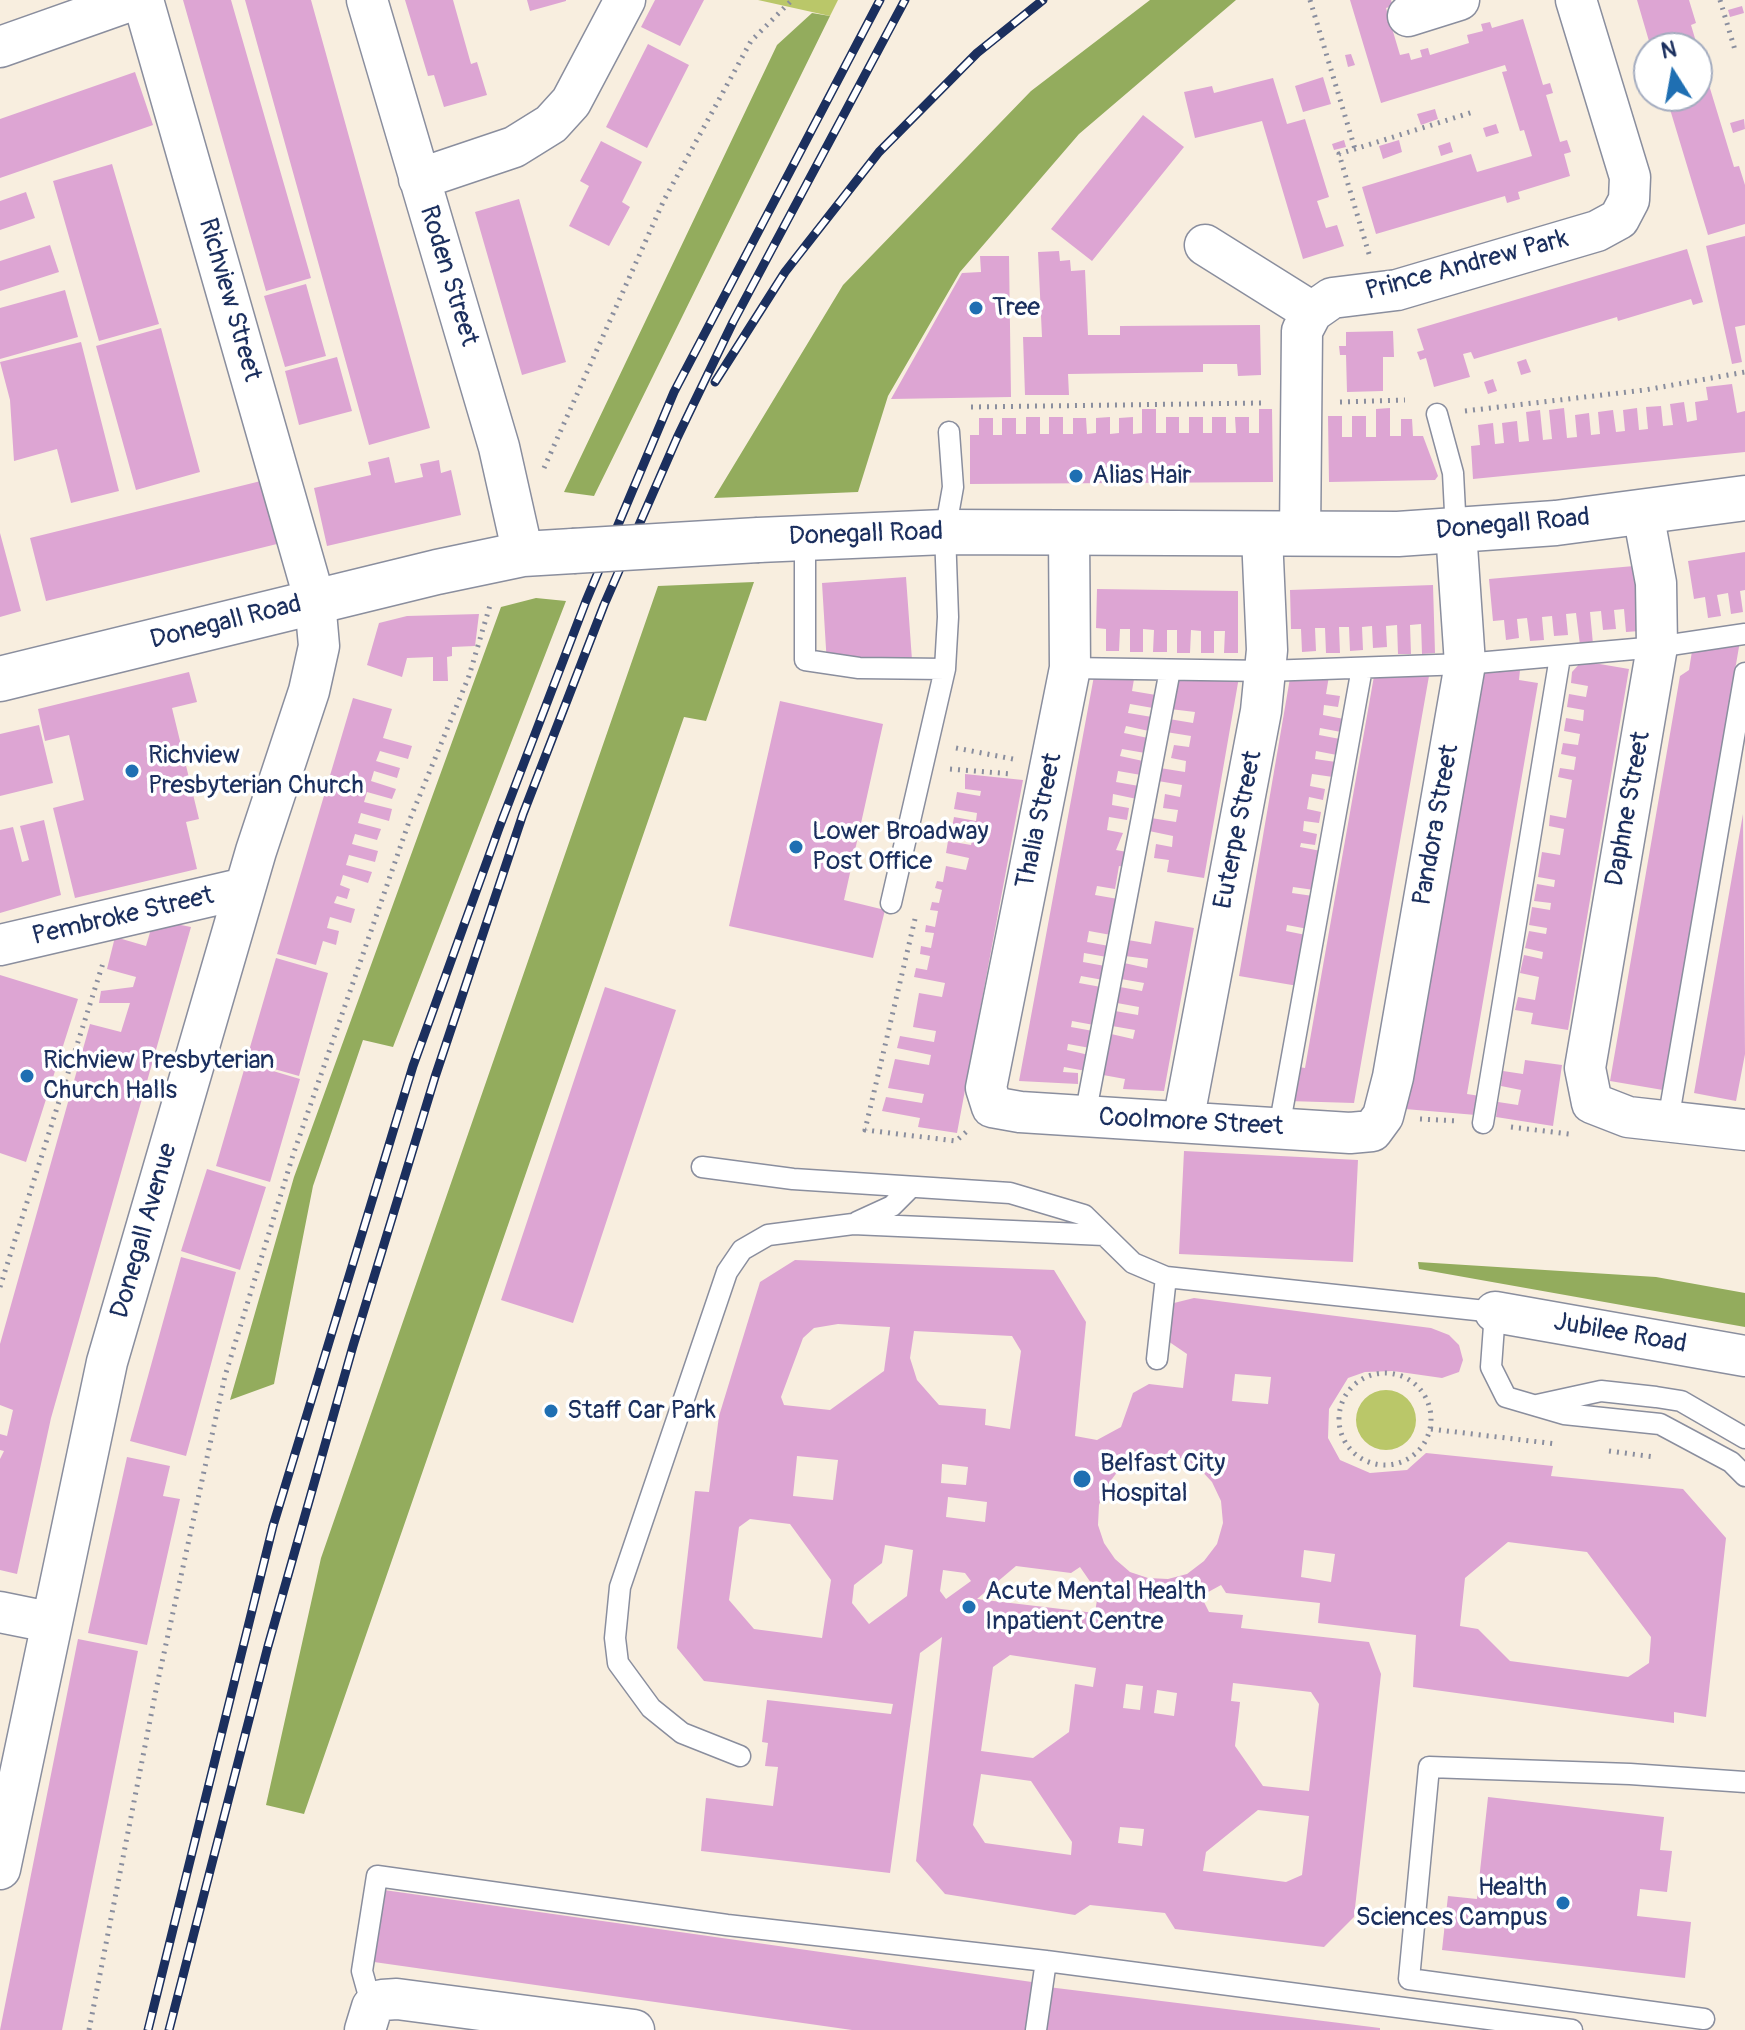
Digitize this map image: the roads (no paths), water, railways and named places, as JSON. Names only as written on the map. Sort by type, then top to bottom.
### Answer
[{"type":"street","points":[[0,47],[133,0]]},
{"type":"street","name":"Richview Street","points":[[143,0],[315,601]]},
{"type":"street","name":"Roden Street","points":[[367,0],[511,493],[505,558]]},
{"type":"street","points":[[419,179],[514,147],[551,124],[571,102],[625,0]]},
{"type":"street","points":[[1408,16],[1459,0]]},
{"type":"street","name":"Prince Andrew Park","points":[[1312,312],[1332,298],[1381,293],[1597,231],[1619,219],[1629,200],[1630,177],[1576,0]]},
{"type":"street","points":[[1205,245],[1312,312],[1302,331],[1300,402],[1281,535]]},
{"type":"street","name":"Donegall Road","points":[[0,679],[315,601],[505,558],[805,537],[945,532],[1281,535],[1456,531],[1643,513],[1745,498]]},
{"type":"street","name":"Daphne Street","points":[[1643,513],[1656,583],[1657,647],[1585,1068],[1592,1103],[1628,1117],[1668,1121]]},
{"type":"street","name":"Pandora Street","points":[[1383,1116],[1465,664],[1456,531]]},
{"type":"street","name":"Thalia Street","points":[[992,1107],[986,1088],[1070,668],[1069,532]]},
{"type":"street","name":"Euterpe Street","points":[[1183,1122],[1237,845],[1266,671],[1281,535]]},
{"type":"street","name":"Donegall Avenue","points":[[0,1869],[49,1622],[107,1362],[245,888],[309,691],[319,646],[315,601]]},
{"type":"street","name":"Pembroke Street","points":[[0,945],[245,888]]},
{"type":"street","name":"Coolmore Street","points":[[992,1107],[1085,1116],[1372,1131],[1383,1116]]},
{"type":"street","points":[[1668,1121],[1745,1130]]},
{"type":"street","name":"Jubilee Road","points":[[1495,1312],[1745,1356]]},
{"type":"street","points":[[0,1612],[49,1622]]},
{"type":"street","points":[[368,2018],[382,2000],[397,1999],[634,2030]]},
{"type":"lane","points":[[1437,414],[1453,473],[1456,531]]},
{"type":"lane","points":[[891,903],[945,669],[948,617],[945,532],[953,487],[949,432]]},
{"type":"lane","points":[[805,537],[805,660],[859,668],[945,669]]},
{"type":"lane","points":[[1070,668],[1266,671],[1465,664],[1657,647],[1745,634]]},
{"type":"lane","points":[[1483,1123],[1560,657]]},
{"type":"lane","points":[[1279,1128],[1362,668]]},
{"type":"lane","points":[[1085,1116],[1170,670]]},
{"type":"lane","points":[[1668,1121],[1745,673]]},
{"type":"lane","points":[[702,1167],[803,1180],[1010,1193],[1084,1215],[1133,1263],[1166,1277],[1495,1312],[1491,1367],[1506,1397],[1564,1414],[1660,1424],[1731,1462],[1745,1476]]},
{"type":"lane","points":[[853,1224],[892,1206],[911,1187]]},
{"type":"lane","points":[[740,1756],[682,1733],[651,1708],[618,1663],[615,1638],[620,1587],[727,1272],[742,1250],[768,1235],[853,1224],[1104,1235]]},
{"type":"lane","points":[[1157,1359],[1166,1277]]},
{"type":"lane","points":[[1537,1405],[1601,1391],[1656,1397],[1681,1401],[1745,1438]]},
{"type":"lane","points":[[1704,2019],[1409,1979],[1429,1767],[1630,1774],[1745,1782]]},
{"type":"lane","points":[[368,2018],[362,1971],[377,1876],[727,1925],[1046,1961],[1572,2030]]},
{"type":"lane","points":[[1036,2030],[1046,1961]]},
{"type":"railway","points":[[148,2030],[273,1526],[413,1066],[586,601],[674,392],[880,0]]},
{"type":"railway","points":[[169,2030],[268,1646],[353,1346],[435,1077],[523,814],[604,605],[677,438],[733,322],[905,0]]},
{"type":"railway","points":[[715,382],[785,272],[879,152],[977,53],[1043,0]]},
{"type":"place","name":"Tree","points":[[976,308]]},
{"type":"place","name":"Alias Hair","points":[[1076,476]]},
{"type":"place","name":"Richview Presbyterian Church","points":[[132,771]]},
{"type":"place","name":"Lower Broadway Post Office","points":[[796,847]]},
{"type":"place","name":"Richview Presbyterian Church Halls","points":[[27,1076]]},
{"type":"place","name":"Staff Car Park","points":[[551,1411]]},
{"type":"place","name":"Belfast City Hospital","points":[[1082,1479]]},
{"type":"place","name":"Acute Mental Health Inpatient Centre","points":[[969,1607]]},
{"type":"place","name":"Health Sciences Campus","points":[[1563,1903]]}]
